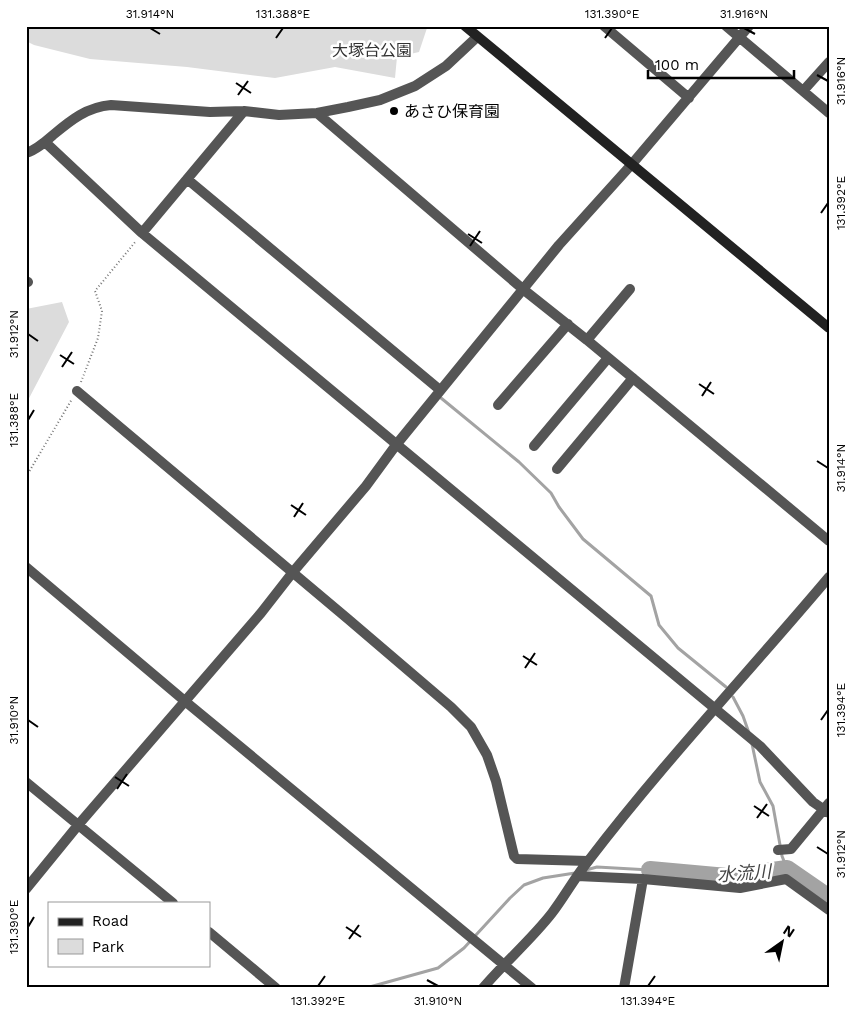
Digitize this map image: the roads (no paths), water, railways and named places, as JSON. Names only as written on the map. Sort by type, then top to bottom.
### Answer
[{"type":"street","points":[[465,26],[829,328]]},
{"type":"street","points":[[604,26],[688,98]]},
{"type":"street","points":[[726,26],[829,113]]},
{"type":"street","points":[[26,889],[79,824],[261,613],[366,486],[440,390],[559,245],[632,164],[748,26]]},
{"type":"street","points":[[26,153],[44,142],[70,120],[98,106],[210,112],[244,111],[279,115],[317,113],[380,100],[415,86],[446,66],[477,36]]},
{"type":"street","points":[[803,91],[829,62]]},
{"type":"street","points":[[142,233],[244,111]]},
{"type":"street","points":[[317,113],[524,290],[568,324],[829,541]]},
{"type":"street","points":[[44,142],[142,233],[760,746],[813,802],[827,809],[791,848],[778,850]]},
{"type":"street","points":[[186,179],[440,390]]},
{"type":"street","points":[[587,340],[630,289]]},
{"type":"street","points":[[498,404],[568,324]]},
{"type":"street","points":[[534,446],[608,358]]},
{"type":"street","points":[[557,469],[633,378]]},
{"type":"street","points":[[77,391],[293,572],[451,707],[471,727],[487,755],[496,781],[514,856],[517,859],[588,861]]},
{"type":"street","points":[[26,567],[532,988]]},
{"type":"street","points":[[483,988],[552,912],[588,861],[714,709],[776,641],[829,577]]},
{"type":"street","points":[[26,782],[172,902]]},
{"type":"street","points":[[577,876],[644,878],[740,888],[786,879],[829,910]]},
{"type":"street","points":[[624,988],[644,878]]},
{"type":"street","points":[[210,933],[276,988]]},
{"type":"waterway","points":[[441,398],[519,462],[551,493],[583,539],[651,596],[659,625],[678,648],[726,687]]},
{"type":"waterway","points":[[733,697],[749,733]]},
{"type":"waterway","points":[[752,744],[760,782],[773,806],[782,856],[787,869]]},
{"type":"waterway","points":[[586,870],[597,867],[650,870]]},
{"type":"waterway","name":"水流川","points":[[650,870],[727,877],[787,869],[829,898]]},
{"type":"waterway","points":[[366,988],[438,968],[464,948],[524,885],[543,878],[575,873]]},
{"type":"place","name":"あさひ保育園","points":[[394,111]]},
{"type":"park label","name":"大塚台公園","points":[[372,50]]}]
